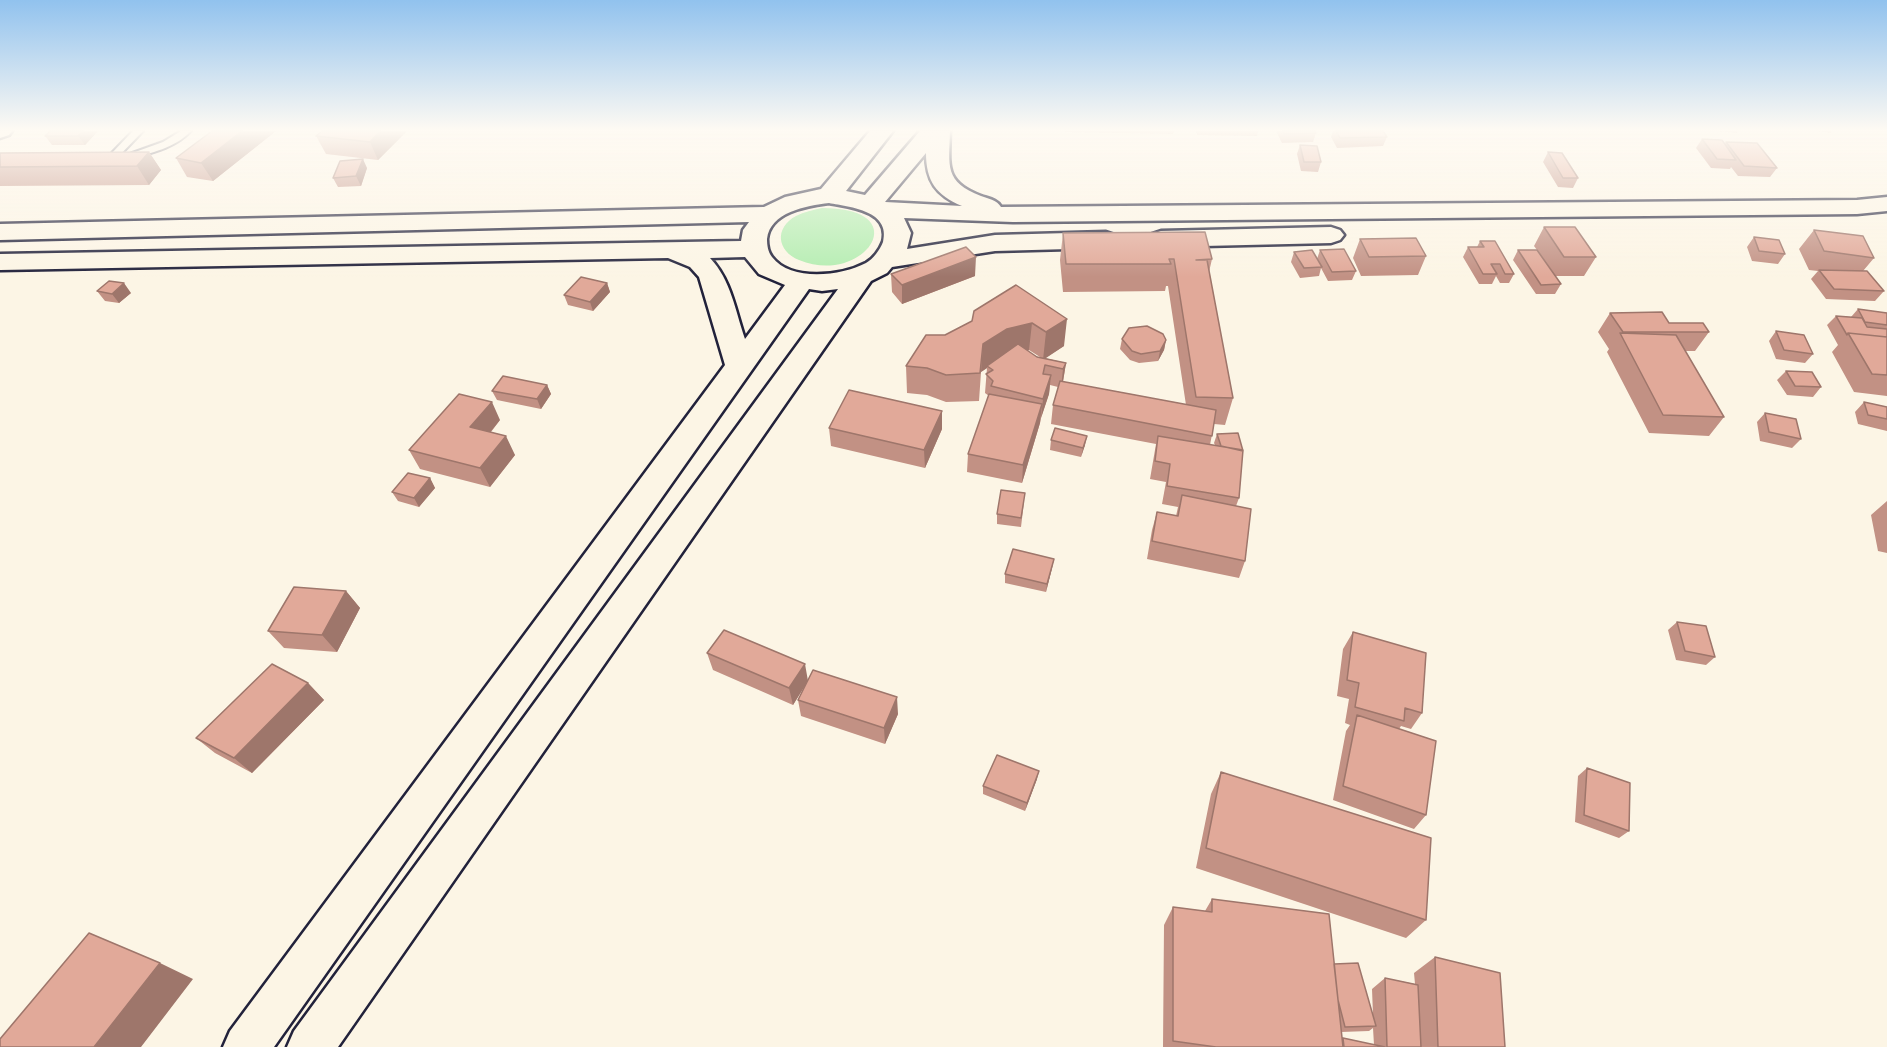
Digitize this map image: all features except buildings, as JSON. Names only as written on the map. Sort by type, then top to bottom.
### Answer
[{"type":"street","points":[[829,196],[842,180]]},
{"type":"street","points":[[877,207],[897,180]]},
{"type":"street","points":[[940,180],[954,194],[1013,215]]},
{"type":"street","points":[[1887,204],[1857,207],[1013,215],[877,207],[844,197],[829,196],[797,201],[770,214],[759,225],[754,237],[754,249],[762,263],[778,274],[801,282],[821,283],[874,268],[995,243],[1887,219]]},
{"type":"street","points":[[310,1047],[874,268],[897,248],[899,234],[894,221],[877,207]]},
{"type":"street","points":[[0,231],[770,214]]},
{"type":"street","points":[[665,249],[699,261],[710,273],[716,284],[718,301],[740,365]]},
{"type":"street","points":[[0,262],[754,249]]},
{"type":"street","points":[[246,1047],[801,282]]},
{"type":"green space","points":[[822,208],[851,211],[868,220],[874,232],[871,244],[860,255],[843,263],[822,266],[792,256],[786,251],[781,239],[784,227],[796,216]]}]
